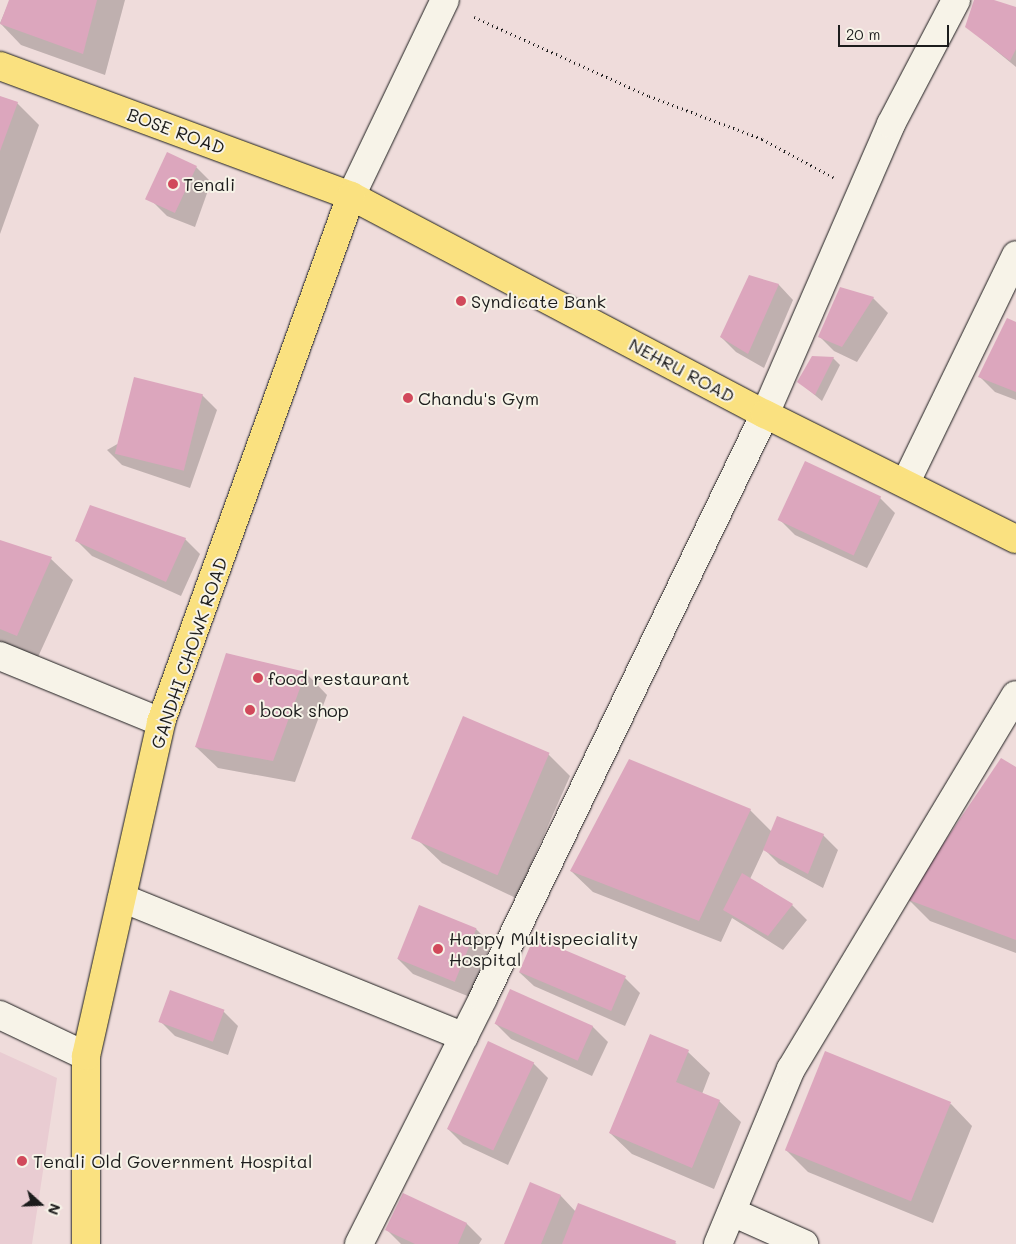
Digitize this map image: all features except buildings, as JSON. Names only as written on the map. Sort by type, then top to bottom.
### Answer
[{"type":"main road","name":"BOSE ROAD","points":[[0,66],[351,196]]},
{"type":"main road","name":"NEHRU ROAD","points":[[351,196],[765,414],[906,482],[1016,539]]},
{"type":"main road","name":"GANDHI CHOWK ROAD","points":[[86,1244],[86,1056],[162,722],[351,196]]},
{"type":"street","points":[[359,1244],[464,1037],[765,414],[891,124],[956,0]]},
{"type":"street","points":[[351,196],[444,1]]},
{"type":"street","points":[[906,482],[1016,255]]},
{"type":"street","points":[[0,656],[162,722]]},
{"type":"street","points":[[718,1244],[790,1069],[1016,695]]},
{"type":"street","points":[[122,898],[464,1037]]},
{"type":"street","points":[[0,1015],[86,1056]]},
{"type":"street","points":[[732,1212],[804,1244]]},
{"type":"path","points":[[444,1],[649,96],[762,139],[861,192]]},
{"type":"shaded area","name":"Tenali Old Government Hospital","points":[[0,1052],[57,1078],[32,1244],[0,1244]]},
{"type":"place","name":"Tenali","points":[[173,184]]},
{"type":"place","name":"Syndicate Bank","points":[[461,301]]},
{"type":"place","name":"Chandu's Gym","points":[[408,398]]},
{"type":"place","name":"food restaurant","points":[[258,678]]},
{"type":"place","name":"book shop","points":[[250,710]]},
{"type":"place","name":"Happy Multispeciality Hospital","points":[[438,949]]},
{"type":"place","name":"Tenali Old Government Hospital","points":[[22,1161]]}]
